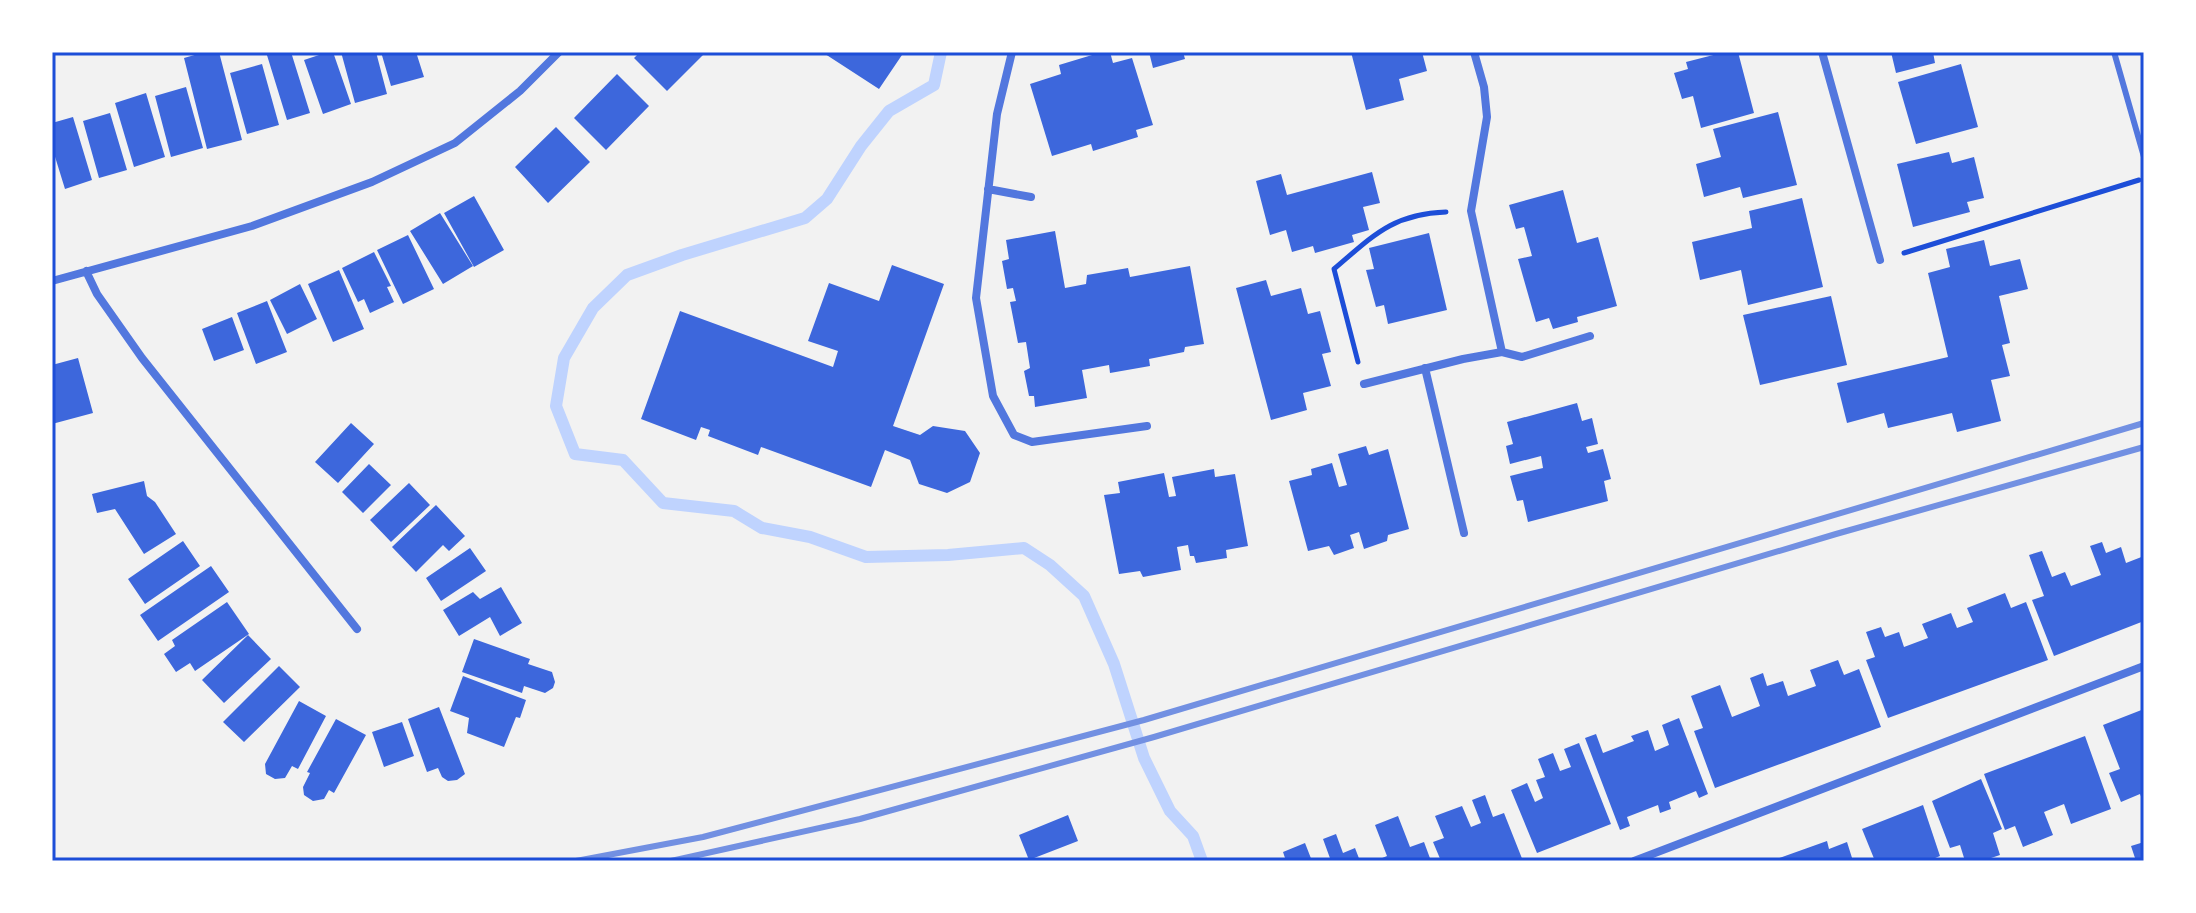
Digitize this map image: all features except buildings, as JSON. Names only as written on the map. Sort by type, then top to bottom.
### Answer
[{"type":"street","points":[[52,281],[252,226],[372,182],[455,143],[520,91],[559,52]]},
{"type":"street","points":[[1012,52],[997,114],[976,298],[993,396],[1014,435],[1032,442],[1147,426]]},
{"type":"street","points":[[1474,52],[1484,87],[1487,117],[1471,211],[1502,352]]},
{"type":"street","points":[[1822,52],[1880,260]]},
{"type":"street","points":[[988,189],[1031,197]]},
{"type":"street","points":[[86,271],[97,294],[142,358],[357,629]]},
{"type":"street","points":[[1364,384],[1502,352],[1522,357],[1590,336]]},
{"type":"street","points":[[1425,368],[1464,533]]},
{"type":"street","points":[[1634,861],[2144,666]]},
{"type":"lane","points":[[2114,52],[2144,157]]},
{"type":"path","points":[[1880,260],[2144,179]]},
{"type":"path","points":[[1364,384],[1334,269],[1392,222],[1425,213],[1471,211]]},
{"type":"waterway","points":[[941,52],[934,85],[889,111],[861,146],[827,199],[805,218],[627,275],[593,308],[564,358],[556,406],[575,454],[623,460],[663,503],[734,511],[762,528],[810,537],[866,557],[948,555],[1024,548],[1050,565],[1084,596],[1114,664],[1144,758],[1170,811],[1193,836],[1202,861]]},
{"type":"railway","points":[[576,861],[703,837],[1144,720],[2144,423]]},
{"type":"railway","points":[[671,861],[860,819],[1154,737],[1836,534],[2144,447]]}]
